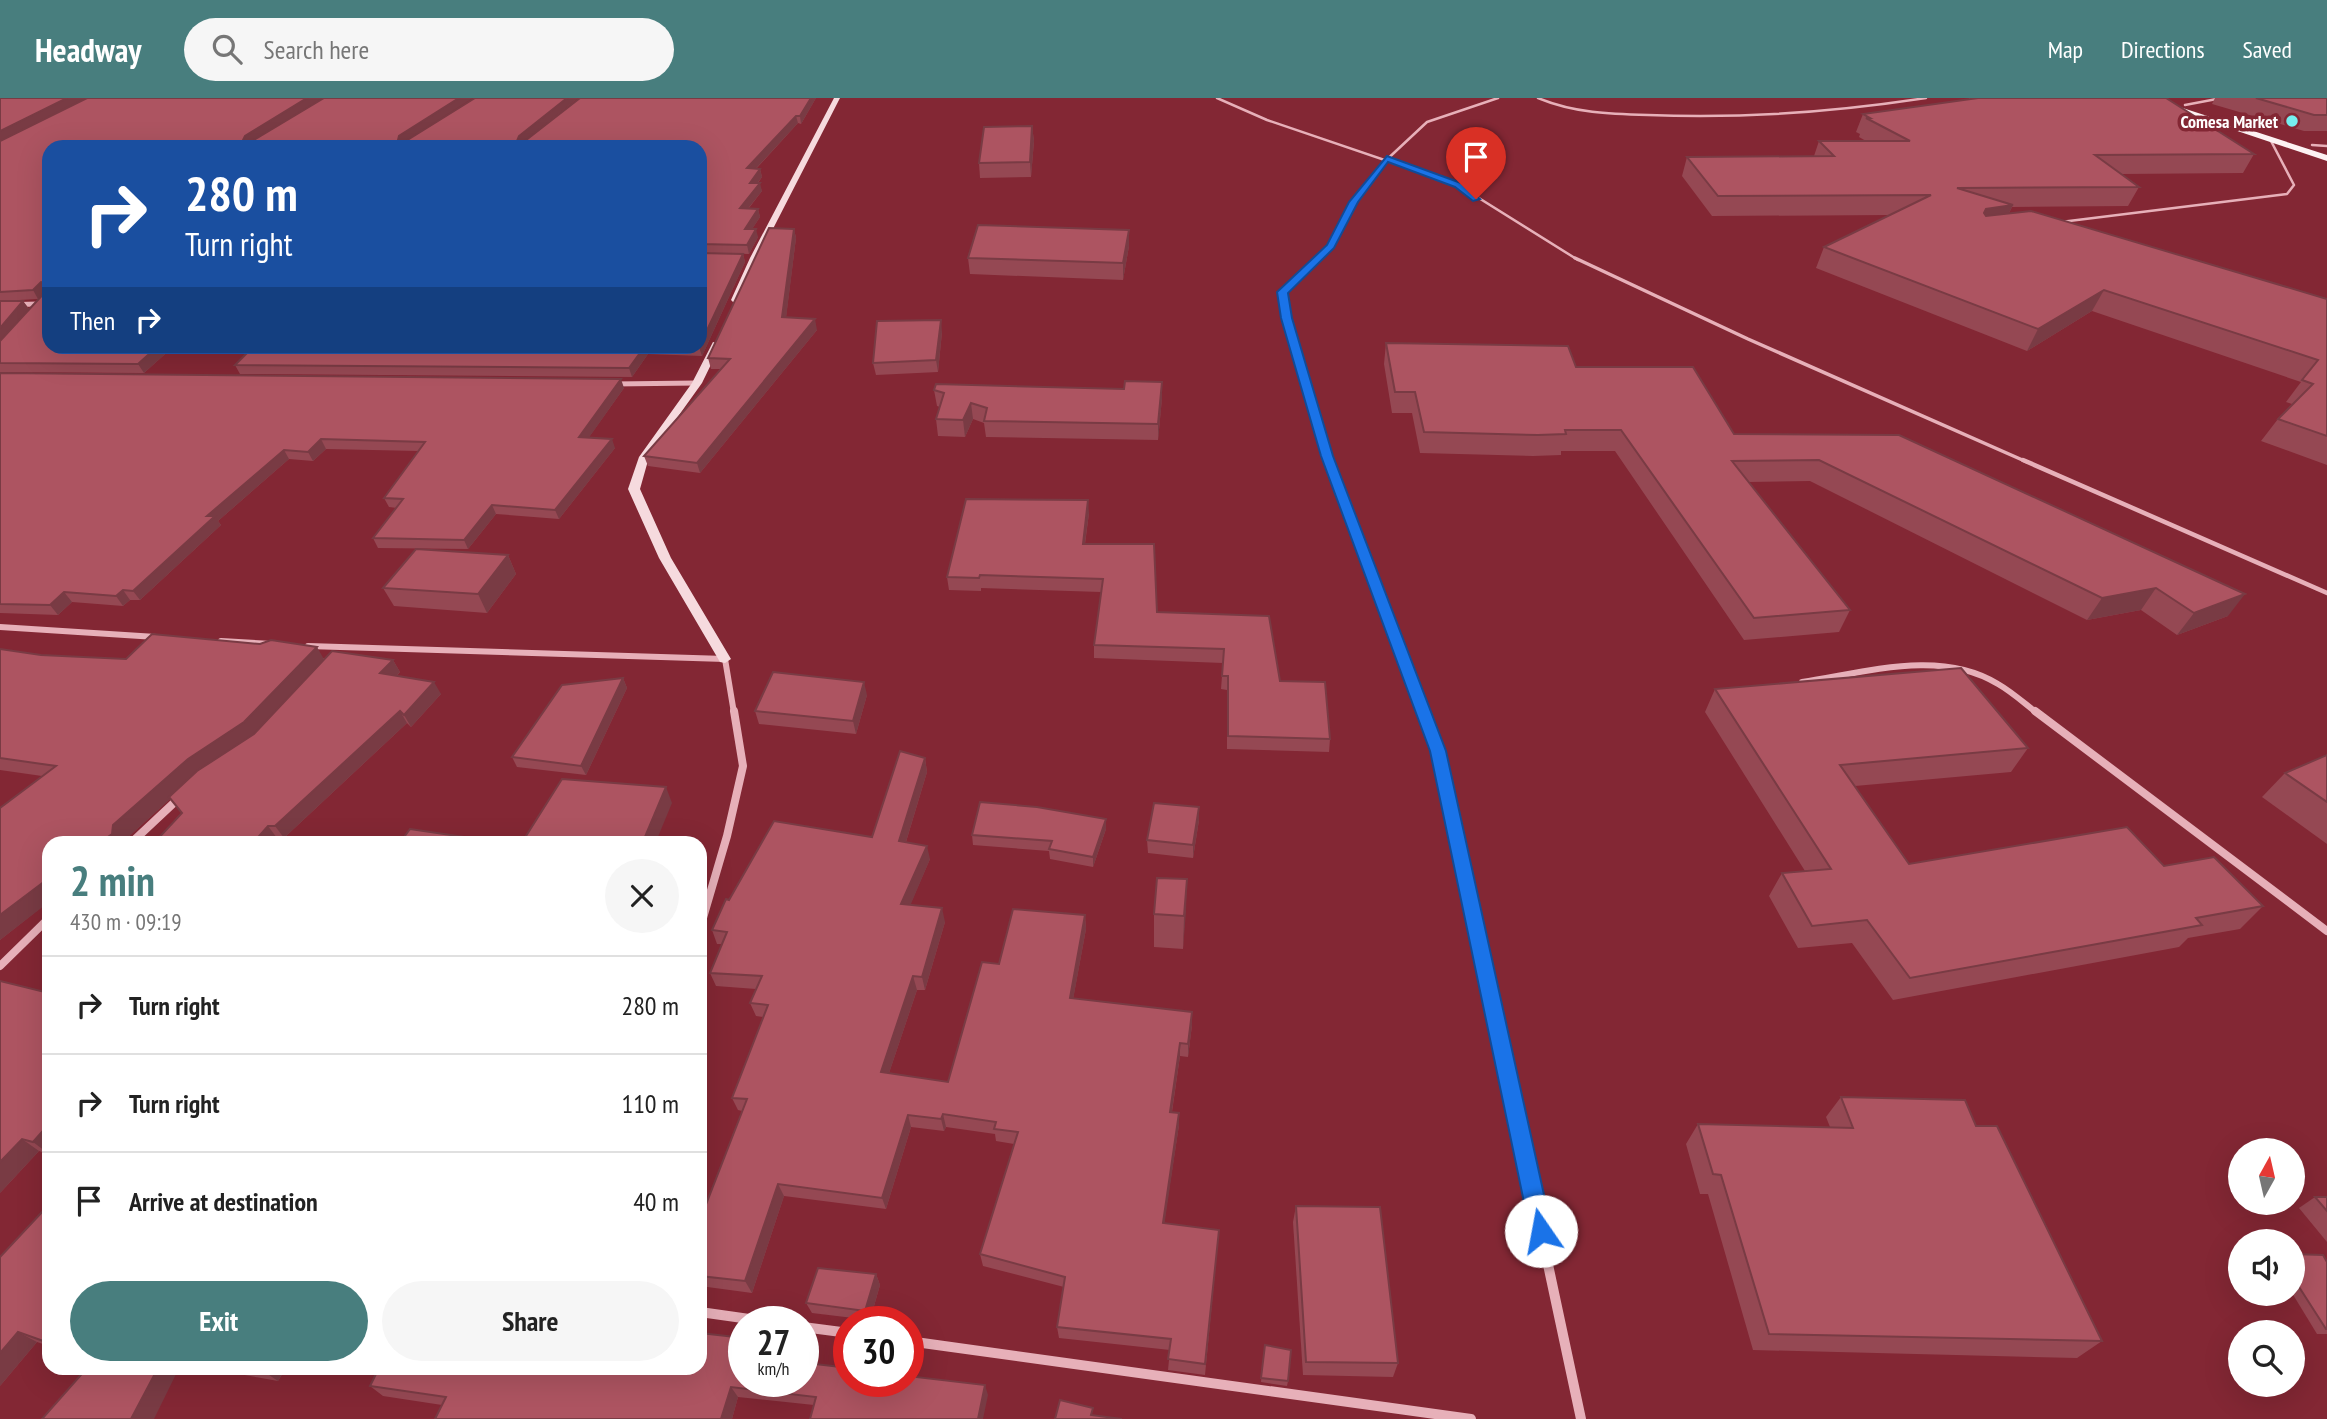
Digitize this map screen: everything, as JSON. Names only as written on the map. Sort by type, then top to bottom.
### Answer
[{"type":"main road","points":[[2143,98],[2327,158]]},
{"type":"main road","points":[[2166,98],[2327,148]]},
{"type":"street","points":[[734,307],[754,258],[837,98]]},
{"type":"street","points":[[740,257],[754,258]]},
{"type":"street","points":[[1283,292],[1286,318],[1327,456],[1438,751],[1581,1419]]},
{"type":"street","points":[[31,313],[42,301]]},
{"type":"street","points":[[0,305],[38,304]]},
{"type":"street","points":[[707,904],[727,836],[743,766],[725,659],[665,558],[634,488],[644,457],[697,383],[723,330]]},
{"type":"street","points":[[609,384],[697,383]]},
{"type":"street","points":[[0,627],[165,637]]},
{"type":"street","points":[[206,640],[275,644]]},
{"type":"street","points":[[303,646],[725,659]]},
{"type":"street","points":[[335,658],[344,649]]},
{"type":"street","points":[[1791,683],[1930,664],[1963,668],[1997,683],[2327,931]]},
{"type":"street","points":[[138,836],[182,795]]},
{"type":"street","points":[[0,966],[42,925]]},
{"type":"street","points":[[707,1313],[728,1316]]},
{"type":"street","points":[[924,1343],[1471,1419]]},
{"type":"lane","points":[[1217,98],[1267,120],[1458,185],[1579,261],[1748,339],[2327,593]]},
{"type":"lane","points":[[1283,292],[1331,246],[1354,202],[1387,159],[1427,122],[1499,98]]},
{"type":"lane","points":[[1538,98],[1559,107],[1593,113],[1696,117],[1856,109],[1926,98]]},
{"type":"lane","points":[[2185,104],[2221,98]]},
{"type":"lane","points":[[2058,222],[2287,194],[2294,185],[2271,141]]},
{"type":"building","points":[[0,98],[67,98],[0,131]]},
{"type":"building","points":[[87,98],[307,98],[245,136],[243,140],[42,140],[42,282],[33,290],[0,292],[0,141]]},
{"type":"building","points":[[324,98],[459,98],[399,136],[398,140],[254,140]]},
{"type":"building","points":[[475,98],[567,98],[517,140],[407,140]]},
{"type":"building","points":[[580,98],[811,98],[800,116],[796,116],[747,168],[760,169],[750,183],[760,183],[740,208],[758,209],[745,229],[756,229],[747,245],[707,244],[707,140],[526,140]]},
{"type":"building","points":[[1978,98],[2166,98],[2254,154],[2095,155],[2139,187],[1957,188],[2013,205],[1986,209],[1986,216],[2031,211],[2327,299],[2327,436],[2278,419],[2313,384],[2302,380],[2318,360],[2104,290],[2038,329],[1824,247],[1931,195],[1718,196],[1687,157],[1834,156],[1819,141],[1910,141],[1863,114]]},
{"type":"building","points":[[2256,98],[2327,98],[2327,115],[2314,115]]},
{"type":"building","points":[[1032,126],[1030,162],[979,163],[984,127]]},
{"type":"building","points":[[978,225],[1129,230],[1123,263],[968,258]]},
{"type":"building","points":[[769,228],[794,229],[782,317],[815,319],[697,463],[644,456],[730,359],[708,358]]},
{"type":"building","points":[[707,253],[743,254],[707,330]]},
{"type":"building","points":[[42,295],[42,354],[149,354],[138,364],[0,363],[0,341]]},
{"type":"building","points":[[0,301],[23,301],[0,328]]},
{"type":"building","points":[[941,320],[936,360],[873,363],[877,321]]},
{"type":"building","points":[[1386,343],[1568,346],[1576,367],[1693,367],[1734,434],[1899,435],[2245,594],[2194,613],[2156,588],[2102,598],[1819,460],[1732,461],[1850,610],[1754,618],[1621,430],[1565,430],[1566,434],[1538,435],[1424,432],[1415,392],[1395,392]]},
{"type":"building","points":[[246,354],[639,354],[629,368],[235,365]]},
{"type":"building","points":[[0,373],[621,379],[579,437],[612,439],[555,510],[492,505],[464,540],[373,538],[403,499],[384,498],[425,442],[321,439],[308,452],[284,450],[207,516],[215,516],[133,591],[123,590],[116,596],[64,592],[50,605],[0,604]]},
{"type":"building","points":[[1125,381],[1162,382],[1158,424],[984,421],[987,408],[971,403],[963,420],[936,419],[944,393],[934,390],[936,384],[1124,389]]},
{"type":"building","points":[[966,499],[1088,500],[1083,544],[1154,544],[1157,612],[1269,616],[1280,681],[1325,682],[1330,739],[1228,736],[1228,676],[1222,676],[1224,649],[1094,645],[1103,579],[980,575],[979,578],[947,577]]},
{"type":"building","points":[[416,549],[508,555],[478,594],[383,588]]},
{"type":"building","points":[[152,634],[260,644],[271,640],[317,647],[244,722],[188,759],[113,825],[109,836],[42,836],[42,883],[0,915],[0,808],[56,766],[0,758],[0,649],[41,655],[126,659]]},
{"type":"building","points":[[332,651],[393,660],[380,673],[434,682],[404,715],[400,711],[275,826],[268,826],[259,836],[160,836],[182,813],[169,797],[197,771],[254,734]]},
{"type":"building","points":[[1961,668],[2028,748],[1840,765],[1909,864],[2127,827],[2164,866],[2214,857],[2263,906],[2196,918],[2202,925],[1910,978],[1867,920],[1812,926],[1782,873],[1831,869],[1715,689]]},
{"type":"building","points":[[773,672],[864,682],[853,721],[755,711]]},
{"type":"building","points":[[623,678],[581,766],[512,757],[562,685]]},
{"type":"building","points":[[900,751],[925,758],[899,841],[927,846],[901,904],[942,908],[922,977],[913,976],[881,1072],[948,1082],[982,962],[999,964],[1013,909],[1085,915],[1070,998],[1192,1012],[1188,1044],[1180,1043],[1170,1112],[1179,1113],[1163,1223],[1219,1230],[1205,1364],[1168,1359],[1171,1339],[1057,1327],[1065,1277],[980,1254],[1018,1132],[994,1129],[996,1122],[943,1114],[941,1119],[908,1115],[882,1198],[778,1184],[745,1281],[707,1277],[707,1202],[747,1099],[732,1098],[768,1005],[750,1003],[762,976],[710,973],[727,932],[712,930],[726,899],[729,900],[774,821],[872,837]]},
{"type":"building","points":[[2327,755],[2327,802],[2285,773]]},
{"type":"building","points":[[562,779],[666,787],[645,836],[526,836]]},
{"type":"building","points":[[980,802],[1037,807],[1106,819],[1093,857],[1049,849],[1052,841],[972,835]]},
{"type":"building","points":[[1154,803],[1199,807],[1193,845],[1147,840]]},
{"type":"building","points":[[410,829],[457,836],[405,836]]},
{"type":"building","points":[[1157,878],[1187,879],[1184,916],[1154,914]]},
{"type":"building","points":[[0,981],[42,991],[42,1132],[33,1142],[22,1139],[0,1162]]},
{"type":"building","points":[[1841,1097],[1965,1100],[1976,1126],[1997,1126],[2102,1341],[1769,1334],[1721,1175],[1713,1174],[1698,1124],[1853,1128]]},
{"type":"building","points":[[2315,1197],[2327,1197],[2327,1211]]},
{"type":"building","points":[[1296,1206],[1380,1207],[1398,1363],[1306,1362]]},
{"type":"building","points":[[42,1212],[42,1341],[18,1332],[0,1353],[0,1257]]},
{"type":"building","points":[[2305,1254],[2323,1255],[2327,1262],[2326,1329],[2305,1296]]},
{"type":"building","points":[[818,1268],[876,1274],[866,1306],[833,1307],[806,1303]]},
{"type":"building","points":[[707,1334],[728,1336],[728,1397],[721,1419],[435,1419],[446,1397],[370,1386],[376,1375],[707,1375]]},
{"type":"building","points":[[1265,1345],[1291,1350],[1288,1381],[1261,1378]]},
{"type":"building","points":[[819,1365],[833,1366],[833,1397],[924,1397],[924,1378],[985,1385],[978,1419],[810,1419],[816,1397],[819,1397]]},
{"type":"building","points":[[81,1375],[154,1375],[131,1419],[42,1419]]},
{"type":"building","points":[[1060,1400],[1093,1408],[1091,1415],[1122,1419],[1055,1419]]},
{"type":"place","name":"Comesa Market","points":[[2292,121]]},
{"type":"route","points":[[1476,199],[1458,185],[1387,159],[1354,202],[1331,246],[1283,292],[1286,318],[1327,456],[1438,751],[1541,1231]]}]
